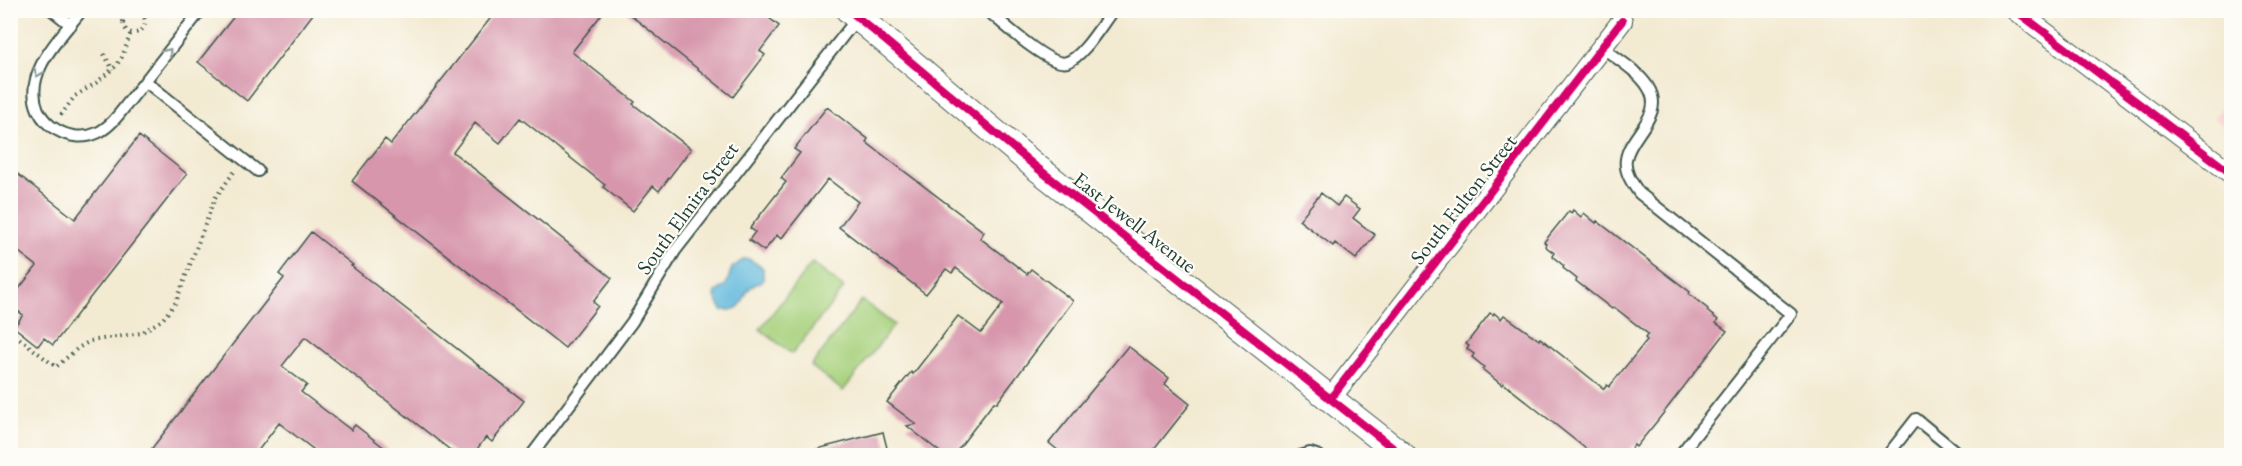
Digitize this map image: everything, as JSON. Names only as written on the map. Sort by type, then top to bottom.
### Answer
[{"type":"street","points":[[2015,10],[2232,174]]},
{"type":"street","name":"East Jewell Avenue","points":[[854,14],[1036,167],[1402,456]]},
{"type":"street","name":"South Fulton Street","points":[[1330,399],[1622,21]]},
{"type":"lane","points":[[52,10],[70,25]]},
{"type":"lane","points":[[82,10],[44,60],[34,83],[36,105],[40,115],[52,127],[70,136],[96,134],[117,116],[201,10]]},
{"type":"lane","points":[[987,10],[1049,58],[1062,63],[1078,55],[1113,10]]},
{"type":"lane","name":"South Elmira Street","points":[[531,456],[632,322],[675,251],[854,14]]},
{"type":"lane","points":[[1602,47],[1641,79],[1652,96],[1653,108],[1649,118],[1630,148],[1626,159],[1627,171],[1635,188],[1791,314],[1679,456]]},
{"type":"lane","points":[[145,81],[258,171]]},
{"type":"lane","points":[[1890,455],[1916,419],[1961,456]]},
{"type":"lane","points":[[1300,456],[1310,453],[1319,456]]},
{"type":"path","points":[[137,11],[145,20],[142,28],[135,33],[127,30],[123,23],[126,15],[137,11]]},
{"type":"path","points":[[52,127],[75,96],[113,70],[122,57],[131,32]]},
{"type":"path","points":[[104,54],[113,70]]},
{"type":"path","points":[[10,331],[56,367],[90,341],[141,333],[156,325],[176,302],[215,198],[244,160]]},
{"type":"path","points":[[10,346],[18,337]]},
{"type":"shaded area","points":[[2231,96],[2231,132],[2214,118]]},
{"type":"green space","points":[[812,263],[844,288],[792,354],[760,329]]},
{"type":"green space","points":[[862,300],[894,325],[843,391],[811,366]]},
{"type":"water","points":[[744,259],[749,259],[763,268],[763,280],[750,288],[742,303],[735,309],[722,310],[715,297],[716,292],[726,285],[732,268]]},
{"type":"building","points":[[239,10],[316,10],[247,101],[198,62]]},
{"type":"building","points":[[497,10],[605,10],[572,52],[691,149],[659,191],[653,186],[633,211],[603,187],[605,185],[520,118],[500,143],[475,123],[453,152],[612,278],[593,302],[598,306],[565,348],[352,181],[385,139],[391,144]]},
{"type":"building","points":[[624,10],[759,10],[779,26],[760,51],[765,55],[733,97]]},
{"type":"building","points":[[827,107],[868,139],[866,142],[984,232],[980,238],[1027,274],[1031,269],[1073,301],[997,403],[994,402],[953,456],[945,456],[907,426],[916,424],[887,402],[911,372],[913,374],[958,316],[981,333],[1003,304],[956,268],[952,273],[946,269],[926,294],[839,227],[858,202],[828,179],[781,239],[777,235],[764,251],[749,240],[755,232],[750,228],[786,182],[781,178],[800,153],[794,149]]},
{"type":"building","points":[[139,136],[187,174],[53,345],[44,338],[38,346],[14,327],[23,315],[10,305],[10,300],[37,266],[10,245],[10,168],[75,219]]},
{"type":"building","points":[[1321,193],[1337,206],[1344,197],[1360,209],[1353,218],[1375,235],[1356,259],[1335,243],[1333,246],[1299,220]]},
{"type":"building","points":[[1573,210],[1581,217],[1584,213],[1596,223],[1597,221],[1690,292],[1689,294],[1718,320],[1716,323],[1727,331],[1658,420],[1626,456],[1595,456],[1482,369],[1484,367],[1472,357],[1474,354],[1467,349],[1469,346],[1466,344],[1490,313],[1493,315],[1494,313],[1501,319],[1504,315],[1539,340],[1540,338],[1604,389],[1607,385],[1609,387],[1647,340],[1645,338],[1648,334],[1576,281],[1577,279],[1552,256],[1554,253],[1545,246],[1544,242],[1569,211],[1571,213]]},
{"type":"building","points":[[311,232],[524,401],[492,442],[486,437],[472,456],[458,456],[305,337],[282,366],[307,385],[301,392],[351,430],[355,425],[395,456],[322,456],[279,423],[254,456],[146,456],[284,278],[279,274]]},
{"type":"building","points":[[1128,346],[1169,378],[1165,384],[1190,404],[1149,456],[1065,456],[1049,443]]},
{"type":"building","points":[[883,432],[889,456],[818,456],[817,449]]},
{"type":"cycle path","points":[[849,10],[1036,167],[1403,456]]},
{"type":"cycle path","points":[[2015,10],[2232,174]]},
{"type":"cycle path","points":[[1330,399],[1622,21]]}]
